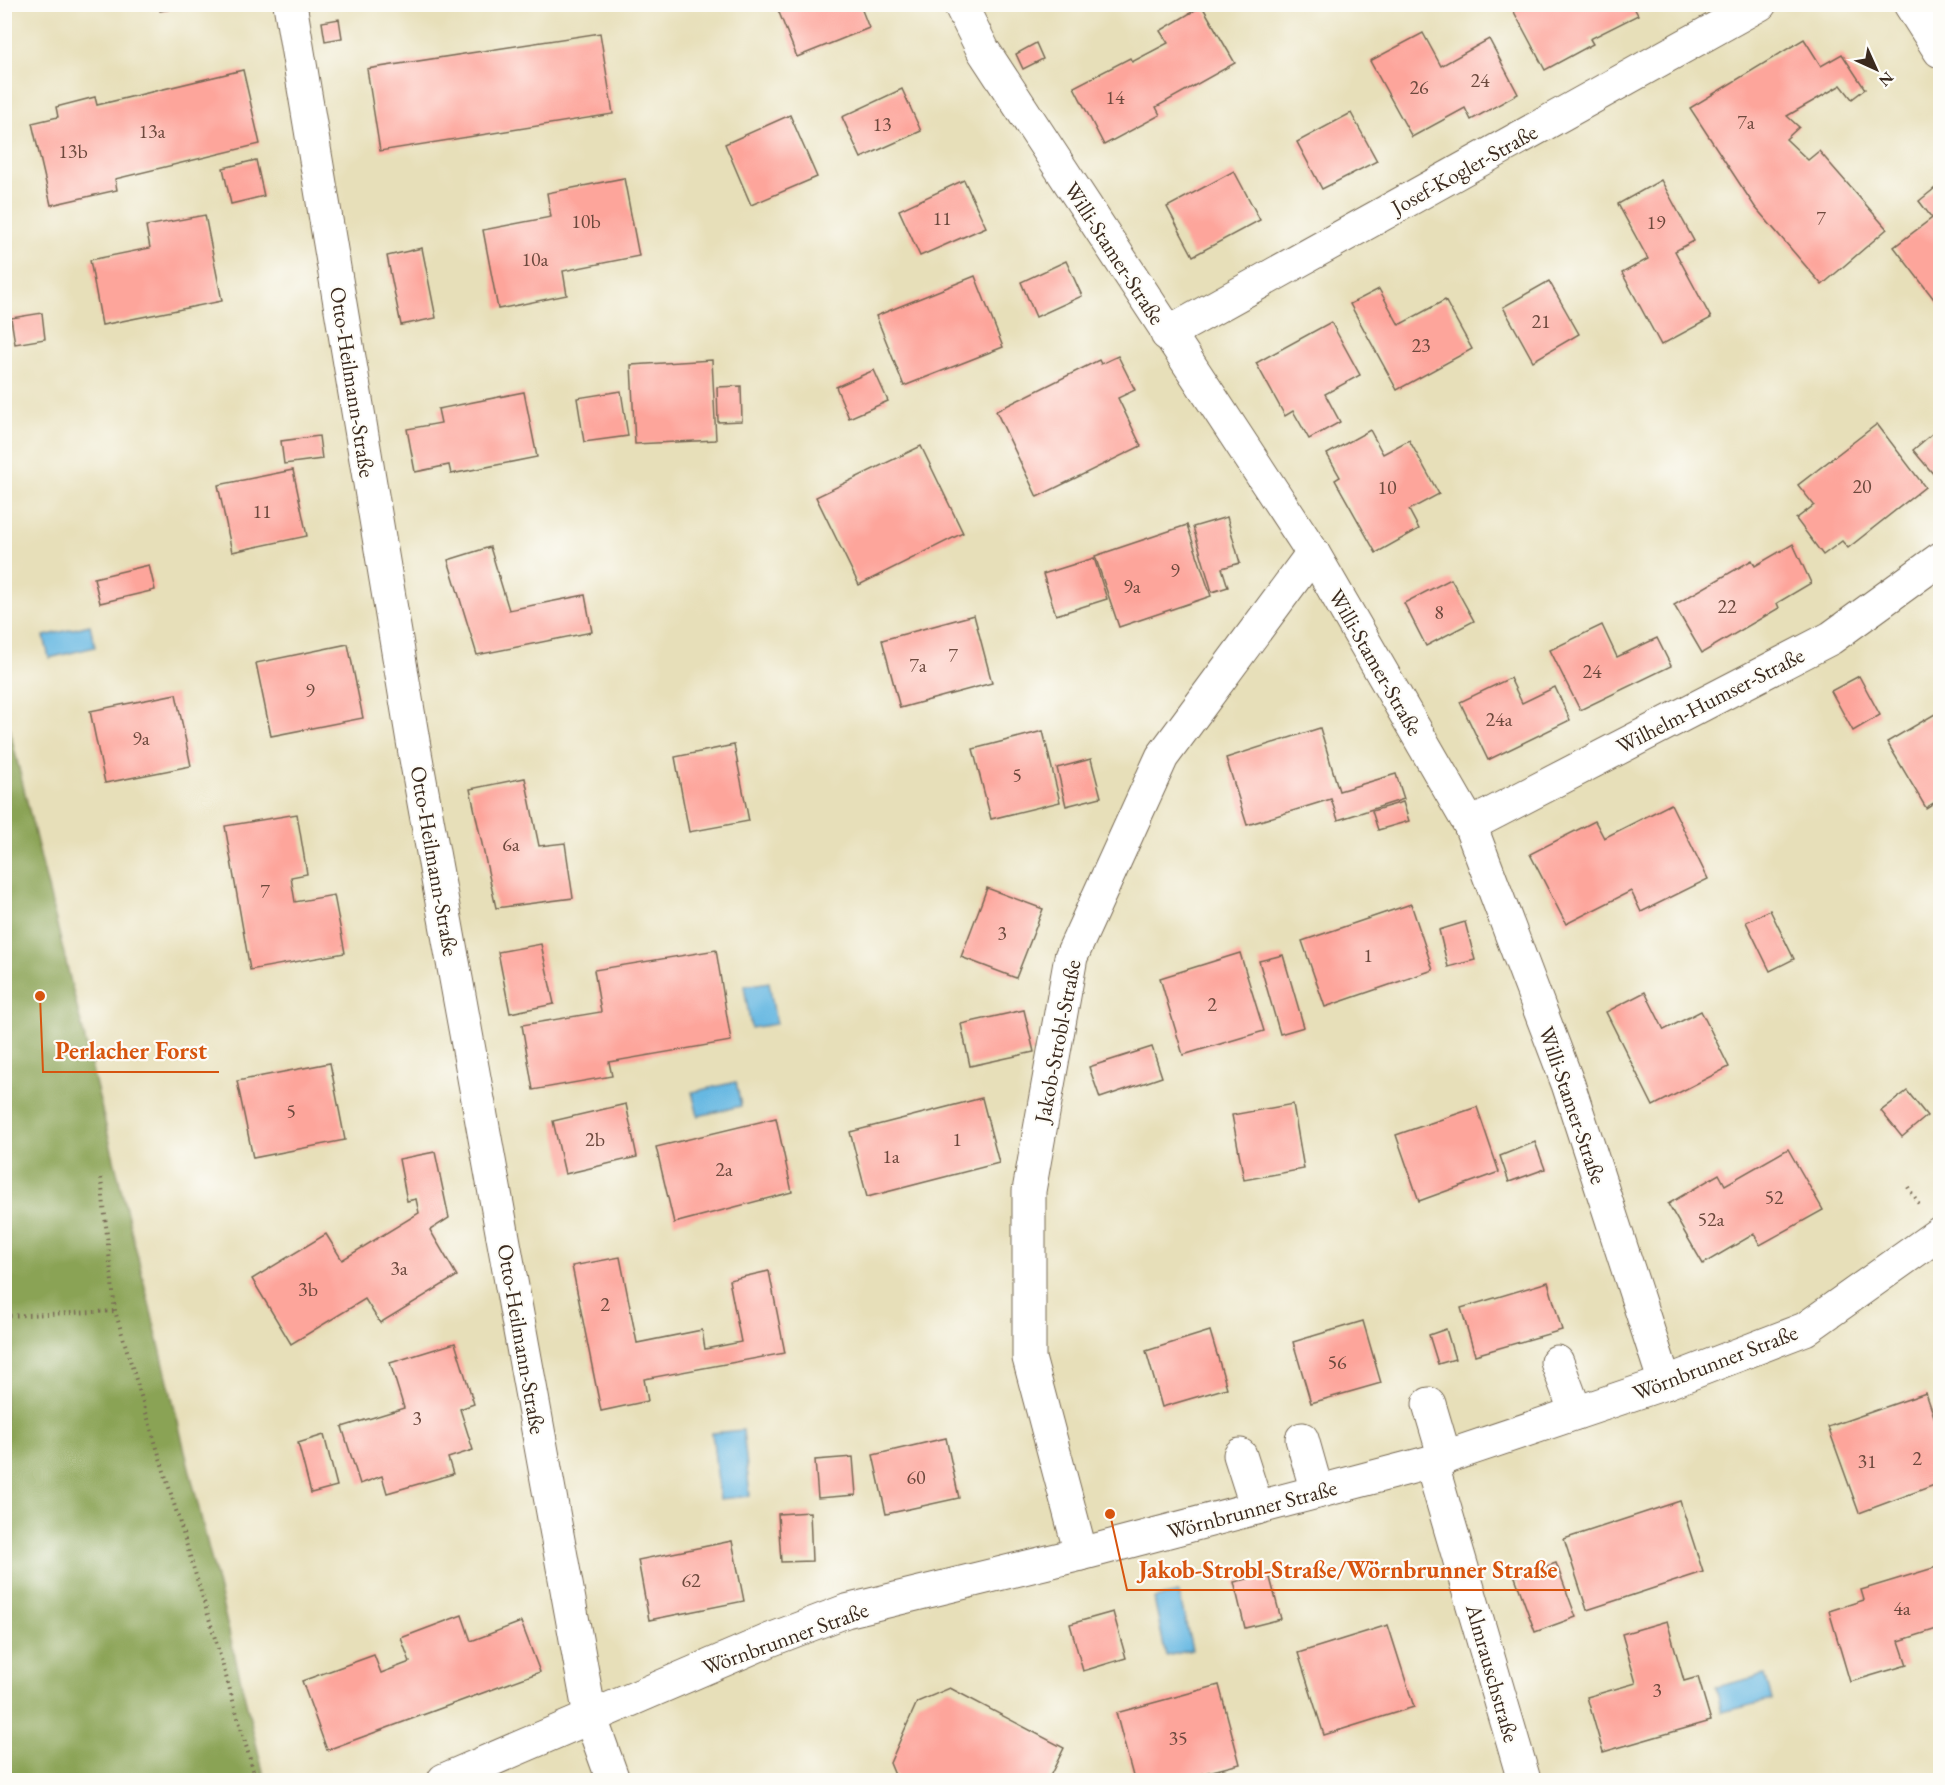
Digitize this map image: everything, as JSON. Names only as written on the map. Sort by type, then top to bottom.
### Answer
[{"type":"street","name":"Otto-Heilmann-Straße","points":[[290,4],[415,753],[590,1716],[613,1780]]},
{"type":"street","name":"Willi-Stamer-Straße","points":[[960,4],[983,50],[1167,334],[1313,553],[1470,825],[1568,1084],[1665,1383]]},
{"type":"street","name":"Josef-Kogler-Straße","points":[[1167,334],[1760,4]]},
{"type":"street","points":[[1910,4],[1941,51]]},
{"type":"street","name":"Jakob-Strobl-Straße","points":[[1081,1554],[1029,1358],[1029,1191],[1071,957],[1162,757],[1313,553]]},
{"type":"street","name":"Wilhelm-Humser-Straße","points":[[1470,825],[1831,638],[1941,559]]},
{"type":"street","name":"Wörnbrunner Straße","points":[[444,1780],[770,1640],[846,1611],[1081,1554],[1438,1460],[1665,1383],[1804,1329],[1940,1235]]},
{"type":"street","points":[[1557,1362],[1576,1413]]},
{"type":"street","name":"Almrauschstraße","points":[[1429,1404],[1438,1460],[1524,1780]]},
{"type":"street","points":[[1302,1439],[1317,1492]]},
{"type":"street","points":[[1240,1455],[1257,1508]]},
{"type":"path","points":[[101,1178],[115,1311],[256,1780]]},
{"type":"path","points":[[4,1316],[115,1311]]},
{"type":"green space","points":[[4,707],[265,1780],[5,1780]]},
{"type":"water","points":[[90,625],[95,647],[49,658],[44,636]]},
{"type":"water","points":[[769,982],[776,1024],[751,1028],[744,986]]},
{"type":"water","points":[[736,1082],[741,1106],[698,1116],[692,1092]]},
{"type":"water","points":[[743,1430],[750,1496],[720,1499],[712,1433]]},
{"type":"water","points":[[1179,1593],[1192,1650],[1166,1656],[1154,1598]]},
{"type":"water","points":[[1765,1675],[1772,1700],[1722,1712],[1716,1687]]},
{"type":"building","points":[[159,4],[190,4],[190,6],[160,11]]},
{"type":"building","points":[[1522,4],[1632,4],[1638,15],[1590,39],[1593,44],[1545,70],[1513,10]]},
{"type":"building","points":[[776,5],[860,5],[869,28],[797,57]]},
{"type":"building","points":[[1202,6],[1235,63],[1156,107],[1160,115],[1104,145],[1074,87],[1130,58],[1132,62],[1168,43],[1160,31]]},
{"type":"building","points":[[339,19],[342,38],[325,41],[322,22]]},
{"type":"building","points":[[600,33],[613,114],[380,151],[367,69]]},
{"type":"building","points":[[1423,33],[1441,66],[1489,39],[1518,94],[1471,120],[1465,108],[1412,137],[1370,61]]},
{"type":"building","points":[[1804,39],[1821,66],[1842,54],[1865,89],[1852,99],[1841,85],[1787,116],[1799,127],[1786,139],[1808,160],[1819,151],[1887,229],[1822,285],[1755,207],[1690,108]]},
{"type":"building","points":[[1036,43],[1043,59],[1023,69],[1016,54]]},
{"type":"building","points":[[243,70],[260,144],[115,179],[117,190],[51,205],[32,123],[58,117],[56,107],[95,97],[97,105]]},
{"type":"building","points":[[902,89],[921,131],[861,158],[842,117]]},
{"type":"building","points":[[1351,113],[1377,161],[1322,189],[1297,142]]},
{"type":"building","points":[[790,115],[817,177],[751,205],[725,144]]},
{"type":"building","points":[[256,160],[264,196],[231,204],[223,168]]},
{"type":"building","points":[[1234,171],[1260,220],[1193,256],[1167,207]]},
{"type":"building","points":[[624,178],[639,256],[563,271],[567,295],[498,309],[483,230],[551,217],[547,193]]},
{"type":"building","points":[[964,180],[986,227],[920,256],[899,210]]},
{"type":"building","points":[[1661,180],[1694,241],[1675,251],[1711,318],[1661,345],[1622,273],[1648,259],[1618,204]]},
{"type":"building","points":[[1940,184],[1940,307],[1894,247],[1932,218],[1919,201]]},
{"type":"building","points":[[205,215],[222,301],[102,325],[90,260],[150,248],[146,226]]},
{"type":"building","points":[[422,248],[436,318],[401,325],[387,256]]},
{"type":"building","points":[[1066,261],[1082,296],[1036,317],[1021,282]]},
{"type":"building","points":[[975,276],[1003,347],[904,386],[876,316]]},
{"type":"building","points":[[1549,281],[1579,334],[1533,361],[1503,307]]},
{"type":"building","points":[[1379,289],[1399,325],[1445,300],[1472,349],[1397,390],[1350,304]]},
{"type":"building","points":[[42,313],[45,339],[15,344],[11,318]]},
{"type":"building","points":[[1331,322],[1360,375],[1325,394],[1340,422],[1309,439],[1293,411],[1285,416],[1256,363]]},
{"type":"building","points":[[1118,356],[1135,390],[1118,398],[1141,446],[1037,497],[996,411],[1099,360],[1101,364]]},
{"type":"building","points":[[712,360],[716,440],[635,444],[631,365]]},
{"type":"building","points":[[874,370],[888,401],[849,418],[836,387]]},
{"type":"building","points":[[741,386],[742,421],[718,422],[717,387]]},
{"type":"building","points":[[621,391],[628,436],[584,442],[577,398]]},
{"type":"building","points":[[524,392],[537,457],[451,474],[449,465],[415,472],[407,429],[441,423],[438,409]]},
{"type":"building","points":[[1877,424],[1925,487],[1848,548],[1842,541],[1823,555],[1796,519],[1814,505],[1798,485]]},
{"type":"building","points":[[1940,427],[1940,482],[1913,450]]},
{"type":"building","points":[[1370,430],[1383,454],[1409,440],[1439,494],[1409,510],[1419,529],[1376,553],[1335,480],[1340,477],[1327,454]]},
{"type":"building","points":[[319,436],[322,459],[284,464],[281,441]]},
{"type":"building","points":[[921,446],[963,533],[859,585],[816,497]]},
{"type":"building","points":[[293,470],[307,536],[232,552],[218,485]]},
{"type":"building","points":[[1227,517],[1240,563],[1222,568],[1228,587],[1212,592],[1193,527]]},
{"type":"building","points":[[1187,525],[1211,596],[1119,627],[1095,556]]},
{"type":"building","points":[[1793,544],[1811,583],[1777,603],[1779,608],[1702,653],[1674,605],[1752,560],[1755,566]]},
{"type":"building","points":[[490,547],[509,610],[585,595],[592,632],[477,655],[448,560]]},
{"type":"building","points":[[1094,558],[1107,599],[1056,615],[1043,574]]},
{"type":"building","points":[[149,565],[155,590],[100,603],[94,578]]},
{"type":"building","points":[[1451,579],[1474,621],[1426,646],[1404,603]]},
{"type":"building","points":[[974,615],[992,683],[900,708],[882,640]]},
{"type":"building","points":[[1602,625],[1617,657],[1657,638],[1671,666],[1580,710],[1550,650]]},
{"type":"building","points":[[348,644],[363,718],[271,736],[256,663]]},
{"type":"building","points":[[1859,676],[1880,715],[1853,731],[1831,691]]},
{"type":"building","points":[[1510,678],[1522,703],[1555,687],[1570,720],[1488,760],[1460,702]]},
{"type":"building","points":[[176,694],[191,766],[105,783],[90,711]]},
{"type":"building","points":[[1940,711],[1940,799],[1926,808],[1887,742]]},
{"type":"building","points":[[1320,728],[1339,791],[1396,774],[1404,799],[1338,820],[1331,799],[1247,825],[1226,758]]},
{"type":"building","points":[[1043,731],[1060,802],[991,819],[973,749]]},
{"type":"building","points":[[734,745],[749,821],[689,832],[675,757]]},
{"type":"building","points":[[1091,759],[1101,797],[1066,806],[1057,768]]},
{"type":"building","points":[[525,778],[539,846],[565,843],[573,898],[496,908],[470,789]]},
{"type":"building","points":[[1403,802],[1409,821],[1378,830],[1372,811]]},
{"type":"building","points":[[1671,804],[1708,879],[1641,912],[1631,891],[1566,924],[1530,854],[1595,821],[1604,838]]},
{"type":"building","points":[[297,814],[307,874],[291,877],[295,902],[334,895],[345,953],[250,970],[225,826]]},
{"type":"building","points":[[987,888],[1043,909],[1016,978],[961,957]]},
{"type":"building","points":[[1411,904],[1433,970],[1325,1007],[1302,941]]},
{"type":"building","points":[[1770,910],[1794,959],[1770,971],[1746,922]]},
{"type":"building","points":[[1465,922],[1475,960],[1448,967],[1439,930]]},
{"type":"building","points":[[541,944],[554,1004],[510,1013],[498,952]]},
{"type":"building","points":[[716,950],[731,1041],[609,1062],[612,1076],[533,1090],[522,1025],[601,1012],[594,970]]},
{"type":"building","points":[[1240,953],[1264,1031],[1183,1055],[1160,978]]},
{"type":"building","points":[[1283,955],[1304,1027],[1280,1034],[1259,961]]},
{"type":"building","points":[[1645,992],[1664,1030],[1701,1011],[1729,1067],[1653,1106],[1606,1012]]},
{"type":"building","points":[[1024,1010],[1034,1052],[970,1066],[961,1024]]},
{"type":"building","points":[[1152,1047],[1162,1077],[1100,1098],[1089,1067]]},
{"type":"building","points":[[330,1063],[345,1140],[253,1158],[237,1081]]},
{"type":"building","points":[[1907,1091],[1927,1116],[1902,1137],[1881,1111]]},
{"type":"building","points":[[982,1098],[999,1163],[867,1197],[850,1132]]},
{"type":"building","points":[[626,1104],[637,1157],[565,1174],[553,1121]]},
{"type":"building","points":[[1293,1104],[1304,1169],[1244,1180],[1232,1115]]},
{"type":"building","points":[[1477,1107],[1499,1172],[1419,1201],[1396,1135]]},
{"type":"building","points":[[776,1118],[792,1192],[674,1223],[656,1147]]},
{"type":"building","points":[[1535,1142],[1545,1169],[1509,1182],[1500,1156]]},
{"type":"building","points":[[1788,1149],[1823,1210],[1760,1245],[1754,1234],[1703,1264],[1668,1204],[1719,1174],[1725,1185]]},
{"type":"building","points":[[435,1152],[449,1218],[430,1230],[457,1276],[380,1323],[365,1299],[291,1344],[252,1279],[326,1234],[342,1260],[419,1213],[416,1199],[407,1201],[399,1159]]},
{"type":"building","points":[[620,1257],[637,1343],[702,1330],[705,1349],[741,1342],[729,1280],[769,1271],[785,1353],[644,1379],[648,1401],[601,1411],[572,1266]]},
{"type":"building","points":[[1548,1282],[1562,1330],[1475,1355],[1461,1308]]},
{"type":"building","points":[[1363,1321],[1381,1383],[1311,1403],[1293,1342]]},
{"type":"building","points":[[1446,1329],[1455,1359],[1438,1364],[1429,1335]]},
{"type":"building","points":[[1210,1331],[1227,1388],[1162,1407],[1146,1351]]},
{"type":"building","points":[[455,1343],[474,1404],[460,1409],[473,1450],[448,1458],[453,1474],[387,1493],[382,1476],[360,1484],[342,1427],[404,1408],[390,1363]]},
{"type":"building","points":[[1926,1393],[1940,1434],[1940,1483],[1859,1513],[1828,1427]]},
{"type":"building","points":[[324,1435],[337,1486],[311,1493],[298,1443]]},
{"type":"building","points":[[946,1438],[959,1498],[886,1514],[873,1455]]},
{"type":"building","points":[[853,1457],[856,1495],[818,1498],[815,1460]]},
{"type":"building","points":[[1680,1501],[1703,1572],[1587,1610],[1564,1539]]},
{"type":"building","points":[[810,1512],[812,1561],[781,1562],[778,1514]]},
{"type":"building","points":[[732,1541],[744,1601],[649,1620],[638,1560]]},
{"type":"building","points":[[1556,1563],[1576,1617],[1535,1632],[1515,1577]]},
{"type":"building","points":[[1940,1566],[1940,1628],[1899,1641],[1907,1665],[1850,1682],[1829,1611],[1864,1600],[1861,1590]]},
{"type":"building","points":[[1269,1574],[1281,1619],[1245,1628],[1234,1582]]},
{"type":"building","points":[[1113,1612],[1126,1658],[1083,1671],[1070,1624]]},
{"type":"building","points":[[462,1615],[471,1641],[521,1622],[540,1672],[327,1750],[302,1681],[374,1655],[381,1673],[410,1662],[401,1638]]},
{"type":"building","points":[[1667,1621],[1684,1681],[1698,1677],[1711,1721],[1603,1752],[1587,1697],[1636,1683],[1622,1634]]},
{"type":"building","points":[[1388,1625],[1414,1707],[1324,1735],[1298,1653]]},
{"type":"building","points":[[1219,1685],[1240,1764],[1177,1780],[1134,1780],[1116,1713]]},
{"type":"building","points":[[950,1688],[1064,1748],[1048,1780],[897,1780],[890,1763],[917,1702]]},
{"type":"place","name":"Perlacher Forst","points":[[40,996]]},
{"type":"place","name":"Jakob-Strobl-Straße/Wörnbrunner Straße","points":[[1110,1514]]}]
